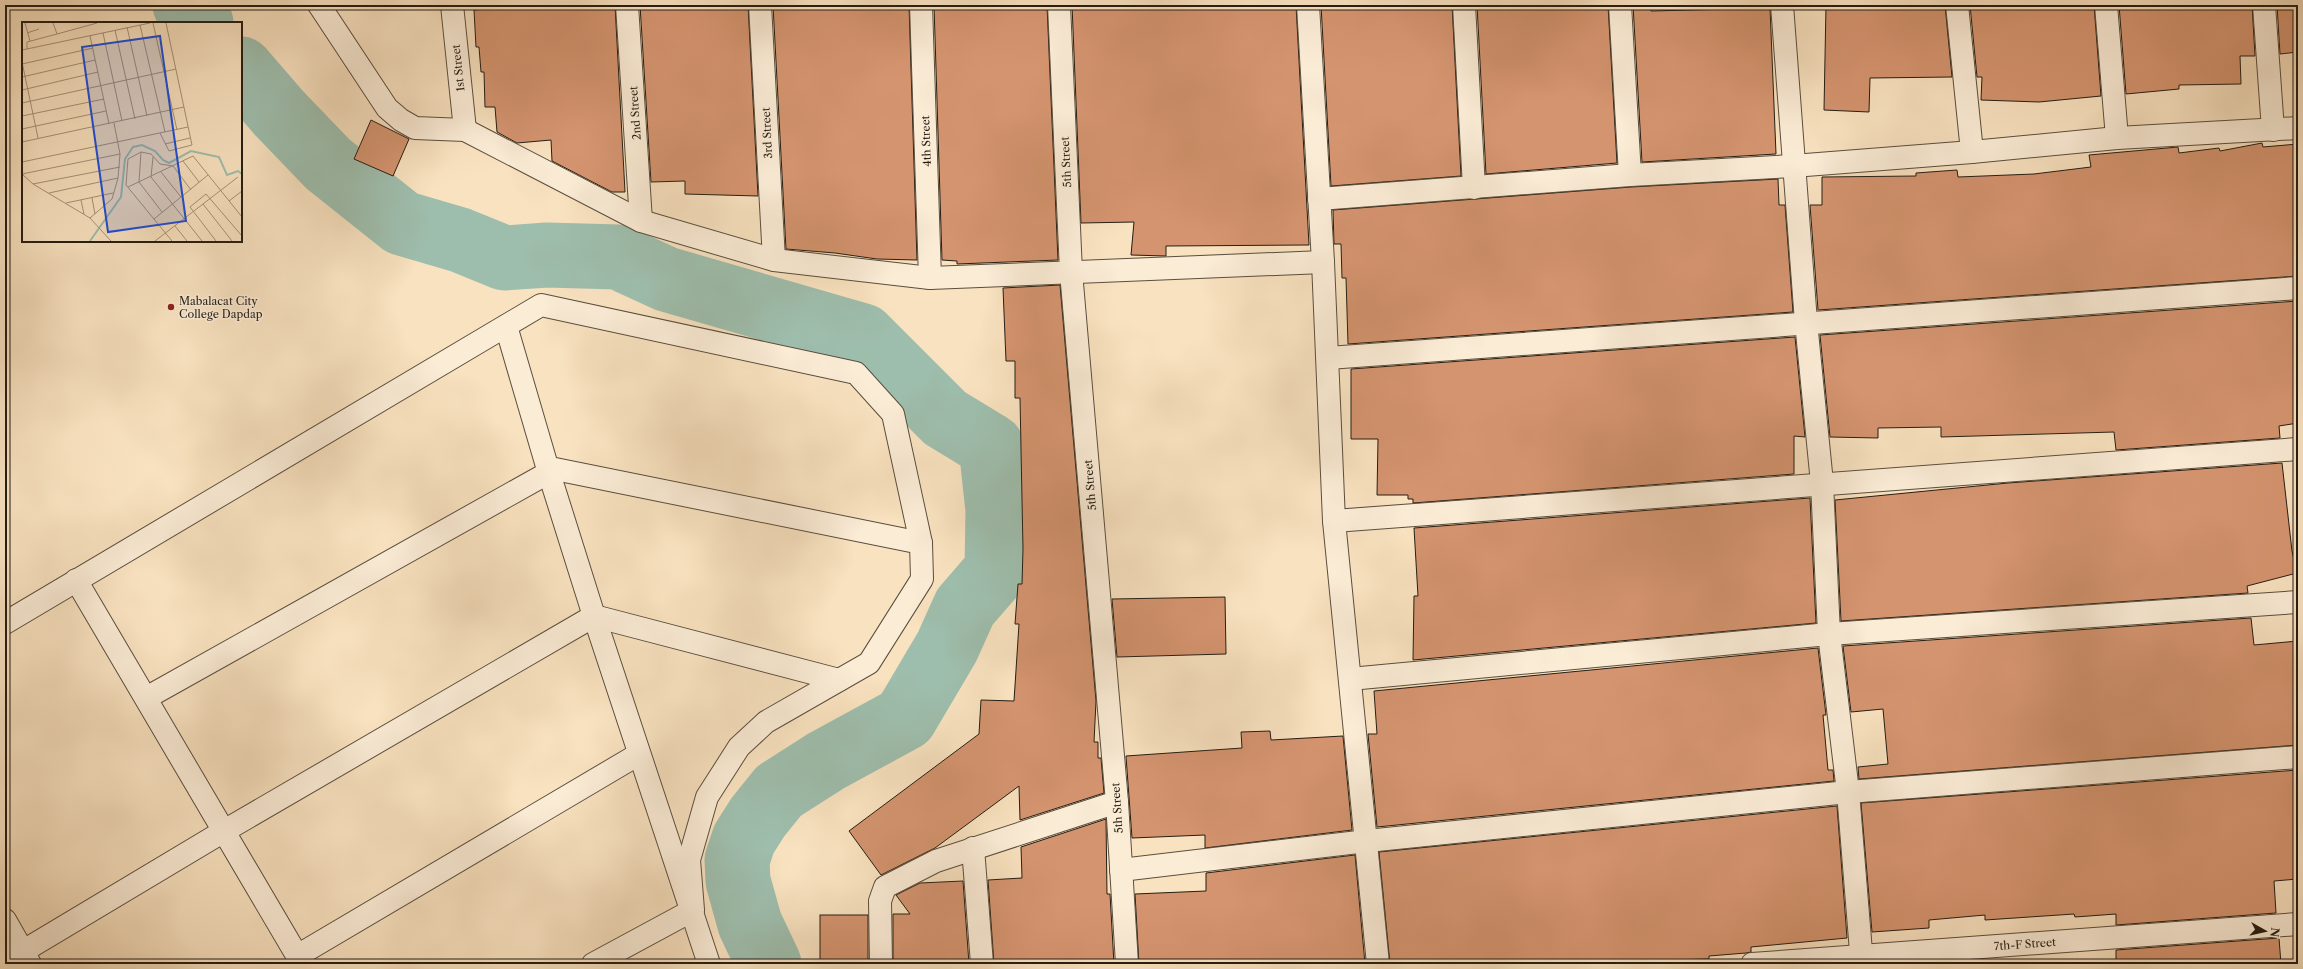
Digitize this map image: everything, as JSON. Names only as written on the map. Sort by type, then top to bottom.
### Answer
[{"type":"street","points":[[319,5],[387,108],[401,120],[415,128],[464,130],[642,221],[774,260],[930,278],[1323,262]]},
{"type":"street","name":"1st Street","points":[[452,5],[464,130]]},
{"type":"street","name":"2nd Street","points":[[627,5],[642,221]]},
{"type":"street","name":"3rd Street","points":[[760,5],[774,260]]},
{"type":"street","name":"4th Street","points":[[922,5],[930,278]]},
{"type":"street","name":"5th Street","points":[[1059,5],[1071,272],[1117,802],[1127,964]]},
{"type":"street","points":[[1308,5],[1328,358],[1334,521],[1367,841],[1378,964]]},
{"type":"street","points":[[1464,5],[1474,188]]},
{"type":"street","points":[[1620,5],[1630,175]]},
{"type":"street","points":[[1782,5],[1806,322],[1822,484],[1829,634],[1848,792],[1862,960]]},
{"type":"street","points":[[1957,5],[1972,152]]},
{"type":"street","points":[[2106,5],[2117,138]]},
{"type":"street","points":[[2264,5],[2273,130]]},
{"type":"street","points":[[1319,199],[1630,175],[1793,166],[1972,152],[2117,138],[2298,128]]},
{"type":"street","points":[[1328,358],[1806,322],[2298,288]]},
{"type":"street","points":[[5,623],[541,305],[856,373],[893,414],[921,543],[922,579],[869,663],[766,722],[739,747],[707,797],[689,860],[693,910]]},
{"type":"street","points":[[506,326],[549,473],[594,616],[639,754],[693,910],[709,964]]},
{"type":"street","points":[[1334,521],[2298,449]]},
{"type":"street","points":[[146,698],[555,470],[921,543]]},
{"type":"street","points":[[76,580],[299,960],[639,754]]},
{"type":"street","points":[[1350,679],[1829,634],[2298,602]]},
{"type":"street","points":[[5,920],[19,959],[224,831],[594,616],[839,680]]},
{"type":"street","points":[[1121,870],[1367,841],[1848,792],[2298,757]]},
{"type":"street","points":[[881,964],[880,900],[885,887],[936,861],[1117,802]]},
{"type":"street","points":[[973,848],[982,964]]},
{"type":"street","points":[[593,964],[693,910]]},
{"type":"street","name":"7th-F Street","points":[[1752,964],[1862,960],[2298,924]]},
{"type":"building","points":[[530,5],[615,5],[625,192],[612,192],[552,161],[551,140],[517,143],[497,132],[495,107],[485,107],[484,72],[481,72],[479,47],[476,47],[474,10]]},
{"type":"building","points":[[640,5],[748,5],[758,196],[685,194],[685,181],[651,182]]},
{"type":"building","points":[[773,5],[909,5],[917,260],[877,259],[835,253],[786,249]]},
{"type":"building","points":[[934,5],[1047,5],[1058,260],[957,264],[957,261],[942,260]]},
{"type":"building","points":[[1072,5],[1296,5],[1309,245],[1166,246],[1166,256],[1131,255],[1134,222],[1081,223]]},
{"type":"building","points":[[1321,5],[1452,5],[1461,176],[1331,186]]},
{"type":"building","points":[[1477,5],[1608,5],[1617,163],[1486,174]]},
{"type":"building","points":[[1633,5],[1651,5],[1651,11],[1770,8],[1776,154],[1642,162]]},
{"type":"building","points":[[1826,5],[1945,5],[1952,77],[1870,78],[1869,112],[1824,110]]},
{"type":"building","points":[[1970,5],[2094,5],[2101,96],[2039,102],[1981,100],[1982,77],[1977,77]]},
{"type":"building","points":[[2119,5],[2252,5],[2255,56],[2240,56],[2241,84],[2179,85],[2179,89],[2126,94]]},
{"type":"building","points":[[2277,5],[2298,5],[2298,52],[2280,54]]},
{"type":"building","points":[[371,120],[409,139],[393,176],[354,159]]},
{"type":"building","points":[[2262,143],[2263,147],[2298,144],[2298,276],[1818,310],[1810,205],[1822,205],[1822,177],[1916,176],[1916,173],[1957,170],[1958,177],[2034,174],[2091,167],[2089,155],[2178,147],[2179,153],[2219,148],[2220,151]]},
{"type":"building","points":[[1778,179],[1779,205],[1785,205],[1793,312],[1348,344],[1346,278],[1342,278],[1341,244],[1334,244],[1333,210],[1631,187]]},
{"type":"building","points":[[1060,285],[1096,701],[1094,742],[1098,742],[1098,758],[1101,758],[1104,793],[1020,820],[1019,786],[935,848],[881,875],[849,831],[979,734],[981,700],[1014,701],[1019,624],[1015,624],[1018,584],[1022,584],[1023,549],[1020,398],[1015,398],[1015,361],[1006,361],[1003,288]]},
{"type":"building","points":[[2298,301],[2298,423],[2279,426],[2280,438],[2116,450],[2114,432],[1941,437],[1941,427],[1878,428],[1878,438],[1830,437],[1820,335]]},
{"type":"building","points":[[1795,337],[1805,437],[1794,436],[1794,474],[1413,503],[1413,499],[1408,499],[1408,495],[1377,495],[1378,439],[1351,439],[1351,369]]},
{"type":"building","points":[[2282,463],[2292,551],[2297,573],[2247,586],[2248,593],[1841,621],[1835,500],[2008,483]]},
{"type":"building","points":[[1810,498],[1816,623],[1413,660],[1414,596],[1418,596],[1414,528]]},
{"type":"building","points":[[1225,597],[1226,654],[1117,657],[1112,599]]},
{"type":"building","points":[[2251,618],[2254,645],[2298,641],[2298,745],[1859,779],[1858,767],[1888,764],[1883,709],[1851,712],[1843,646]]},
{"type":"building","points":[[1818,648],[1826,715],[1823,715],[1828,770],[1833,770],[1834,781],[1377,827],[1368,734],[1377,734],[1374,691]]},
{"type":"building","points":[[1270,731],[1271,740],[1343,736],[1352,830],[1205,848],[1205,835],[1132,838],[1126,756],[1242,748],[1241,732]]},
{"type":"building","points":[[2298,770],[2298,879],[2274,881],[2276,913],[2116,925],[2116,914],[2075,917],[2074,914],[1985,920],[1985,915],[1929,920],[1929,928],[1872,932],[1861,803]]},
{"type":"building","points":[[1837,806],[1847,938],[1751,947],[1751,952],[1709,956],[1709,959],[1668,960],[1668,964],[1390,964],[1379,852]]},
{"type":"building","points":[[1106,819],[1107,894],[1110,894],[1114,964],[994,964],[988,880],[1022,878],[1021,847]]},
{"type":"building","points":[[1355,855],[1365,964],[1139,964],[1135,894],[1206,891],[1206,873]]},
{"type":"building","points":[[963,881],[969,964],[893,964],[893,914],[910,914],[896,895],[920,883]]},
{"type":"building","points":[[820,915],[868,915],[868,964],[820,964]]},
{"type":"building","points":[[2279,938],[2281,964],[2116,964],[2116,950]]},
{"type":"waterway","points":[[185,5],[200,22]]},
{"type":"waterway","points":[[242,70],[279,113],[328,164],[402,223],[460,240],[504,258],[547,255],[618,257],[666,279],[863,336],[945,418],[991,446],[998,510],[997,570],[965,607],[947,647],[905,718],[826,761],[779,791],[758,817],[744,839],[737,860],[738,881],[750,924],[769,964]]},
{"type":"place","name":"Mabalacat City College Dapdap","points":[[171,307]]}]
